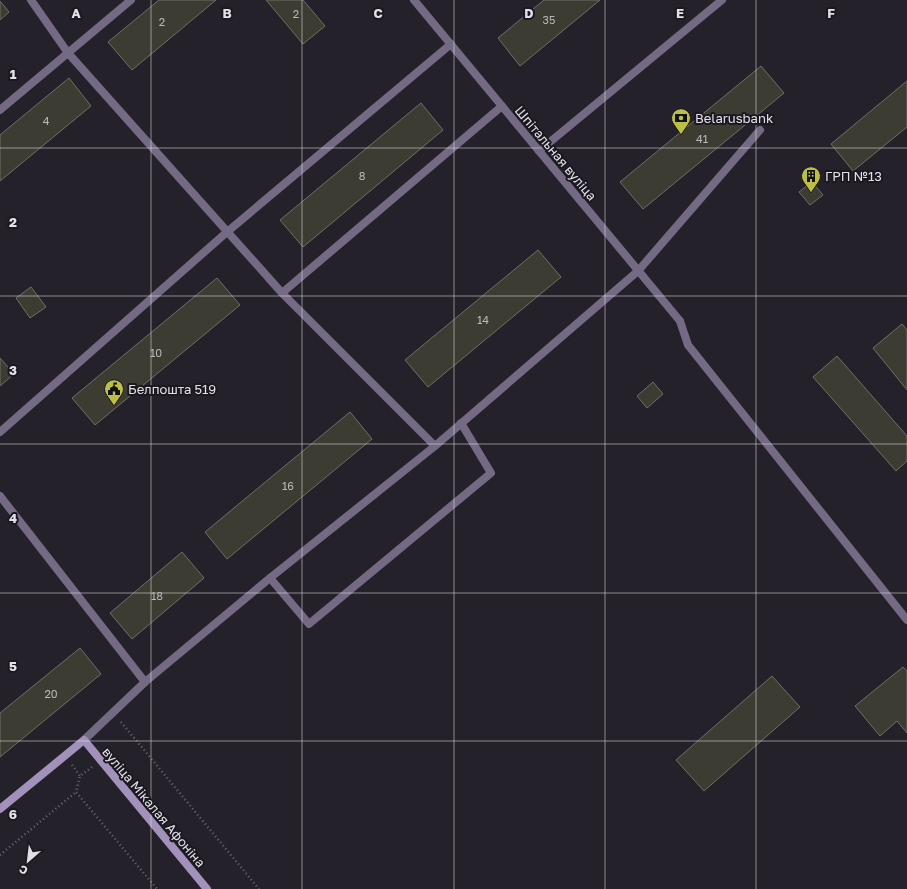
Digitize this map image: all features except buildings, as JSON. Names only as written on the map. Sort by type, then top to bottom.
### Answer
[{"type":"street","points":[[31,0],[68,53],[282,294],[435,446]]},
{"type":"street","points":[[0,110],[132,0]]},
{"type":"street","name":"Шпітальная вуліца","points":[[414,0],[680,322],[688,345],[907,620]]},
{"type":"street","points":[[539,151],[722,0]]},
{"type":"street","points":[[0,432],[227,232],[450,44]]},
{"type":"street","points":[[282,294],[502,106]]},
{"type":"street","points":[[0,809],[84,740],[144,682],[270,578],[435,446],[638,271],[760,130]]},
{"type":"street","points":[[270,578],[309,624],[491,473],[461,423]]},
{"type":"street","points":[[0,496],[144,682]]},
{"type":"street","name":"вуліца Мікалая Афоніна","points":[[84,740],[207,889]]},
{"type":"path","points":[[113,712],[259,889]]},
{"type":"path","points":[[0,854],[76,792],[80,776]]},
{"type":"path","points":[[76,792],[157,889]]},
{"type":"place","name":"Belarusbank","points":[[681,135]]},
{"type":"place","name":"ГРП №13","points":[[811,193]]},
{"type":"place","name":"Белпошта 519","points":[[114,406]]}]
